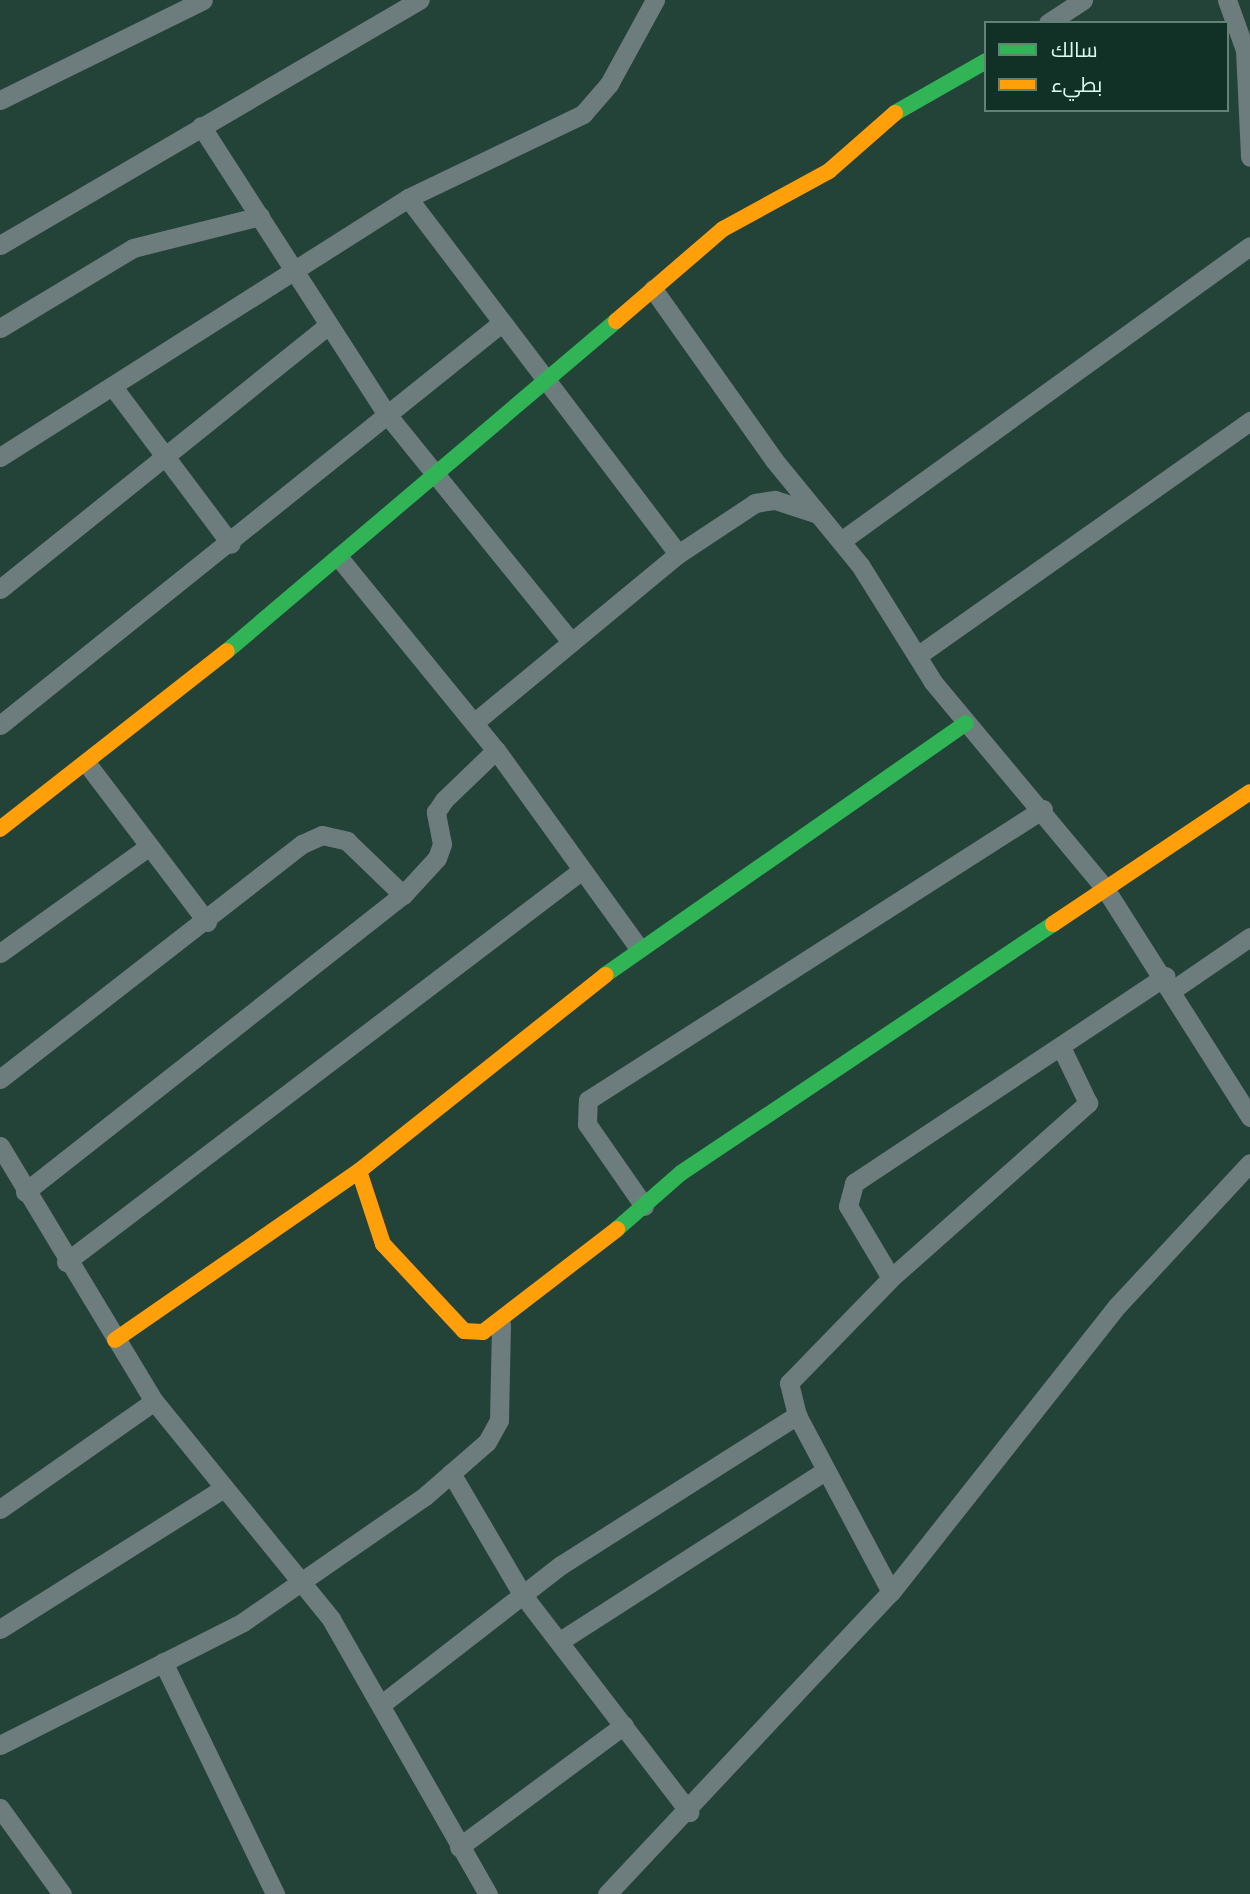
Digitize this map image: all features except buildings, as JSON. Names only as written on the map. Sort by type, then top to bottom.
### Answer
[{"type":"street","points":[[0,100],[204,0]]},
{"type":"street","points":[[0,245],[420,0]]},
{"type":"street","points":[[0,457],[296,273],[408,198],[583,114],[609,84],[655,0]]},
{"type":"street","points":[[1051,21],[1083,0]]},
{"type":"street","points":[[1227,0],[1240,28],[1249,79],[1250,157]]},
{"type":"street","points":[[2,822],[88,765],[340,559],[436,480],[723,229],[829,171],[893,114],[984,62]]},
{"type":"street","points":[[201,126],[327,326],[385,412],[436,480],[571,642]]},
{"type":"street","points":[[408,198],[499,325],[678,554]]},
{"type":"street","points":[[0,328],[133,248],[260,216]]},
{"type":"street","points":[[841,541],[1250,246]]},
{"type":"street","points":[[653,289],[818,514],[841,541],[917,656],[966,723],[1043,809],[1106,890],[1170,983],[1250,1116]]},
{"type":"street","points":[[0,725],[231,544],[385,412],[499,325]]},
{"type":"street","points":[[0,589],[327,326]]},
{"type":"street","points":[[113,387],[163,458],[231,544]]},
{"type":"street","points":[[917,656],[1250,421]]},
{"type":"street","points":[[474,723],[678,554],[755,503],[775,500],[818,514]]},
{"type":"street","points":[[340,559],[496,750],[639,948]]},
{"type":"street","points":[[115,1340],[359,1171],[639,948],[966,723]]},
{"type":"street","points":[[25,1192],[403,895],[437,858],[440,806],[496,750]]},
{"type":"street","points":[[88,765],[207,922]]},
{"type":"street","points":[[359,1171],[383,1244],[446,1314],[464,1331],[501,1324],[681,1173],[1250,792]]},
{"type":"street","points":[[644,1206],[587,1124],[588,1100],[1043,809]]},
{"type":"street","points":[[0,1079],[207,922],[302,844],[322,835],[367,855],[403,895]]},
{"type":"street","points":[[0,953],[148,847]]},
{"type":"street","points":[[66,1262],[582,870]]},
{"type":"street","points":[[891,1278],[848,1206],[854,1183],[1061,1047],[1250,937]]},
{"type":"street","points":[[891,1591],[797,1415],[789,1383],[800,1365],[891,1278],[1088,1103],[1061,1047]]},
{"type":"street","points":[[0,1146],[5,1171],[25,1192],[154,1401],[224,1488],[305,1580],[383,1703],[459,1847],[488,1894]]},
{"type":"street","points":[[607,1894],[689,1812],[891,1591],[1117,1306],[1250,1163]]},
{"type":"street","points":[[0,1745],[243,1622],[451,1474],[487,1442],[499,1420],[501,1324]]},
{"type":"street","points":[[0,1508],[154,1401]]},
{"type":"street","points":[[383,1703],[523,1594],[797,1415]]},
{"type":"street","points":[[560,1641],[825,1471]]},
{"type":"street","points":[[451,1474],[523,1594],[689,1812]]},
{"type":"street","points":[[0,1629],[224,1488]]},
{"type":"street","points":[[163,1662],[275,1894]]},
{"type":"street","points":[[459,1847],[624,1724]]},
{"type":"street","points":[[0,1808],[62,1894]]},
{"type":"traffic: fast","points":[[895,113],[984,62]]},
{"type":"traffic: fast","points":[[227,651],[616,321]]},
{"type":"traffic: fast","points":[[605,975],[966,723]]},
{"type":"traffic: fast","points":[[617,1229],[681,1173],[1053,924]]},
{"type":"traffic: slow","points":[[616,321],[723,229],[829,171],[895,113]]},
{"type":"traffic: slow","points":[[0,829],[227,651]]},
{"type":"traffic: slow","points":[[1053,924],[1250,792]]},
{"type":"traffic: slow","points":[[115,1340],[359,1171],[605,975]]},
{"type":"traffic: slow","points":[[359,1171],[383,1244],[464,1331],[483,1332],[617,1229]]}]
